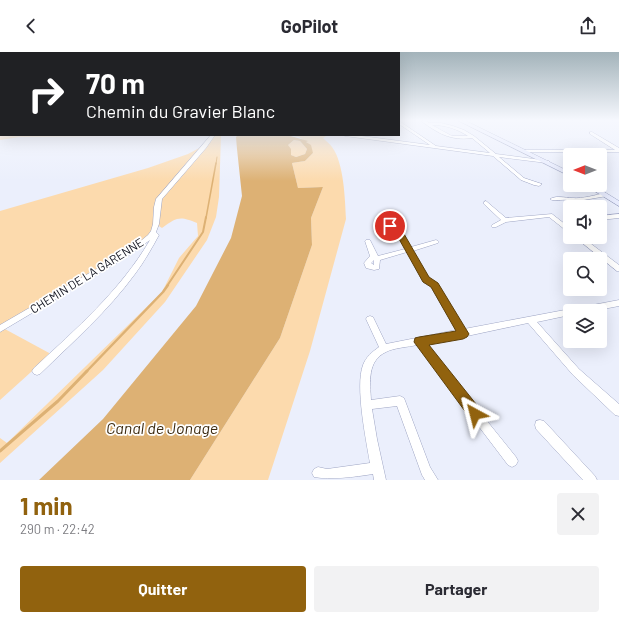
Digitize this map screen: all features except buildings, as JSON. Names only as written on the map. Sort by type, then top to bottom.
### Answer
[{"type":"main road","points":[[504,141],[563,170]]},
{"type":"main road","points":[[600,192],[619,204]]},
{"type":"street","name":"CHEMIN DE LA GARENNE","points":[[0,329],[132,250],[153,233],[156,227],[157,205],[159,199],[209,141]]},
{"type":"street","points":[[390,141],[547,162]]},
{"type":"street","points":[[427,141],[436,147]]},
{"type":"street","points":[[477,141],[526,182],[539,184]]},
{"type":"street","points":[[604,141],[619,150]]},
{"type":"street","points":[[525,151],[619,150]]},
{"type":"street","points":[[539,151],[542,155],[539,158]]},
{"type":"street","points":[[554,199],[564,198],[573,200],[605,195]]},
{"type":"street","points":[[486,203],[505,220]]},
{"type":"street","points":[[494,226],[505,220],[550,215],[563,225]]},
{"type":"street","points":[[607,217],[619,216]]},
{"type":"street","points":[[398,230],[426,280],[434,285],[463,334]]},
{"type":"street","points":[[37,371],[82,328],[114,294],[151,246],[156,235],[153,233]]},
{"type":"street","points":[[368,241],[375,257],[436,242]]},
{"type":"street","points":[[587,244],[619,269]]},
{"type":"street","points":[[607,305],[619,303]]},
{"type":"street","points":[[380,480],[367,405],[365,381],[366,367],[370,359],[384,348],[463,334],[563,313]]},
{"type":"street","points":[[370,319],[384,348]]},
{"type":"street","points":[[530,320],[576,372],[619,411]]},
{"type":"street","points":[[419,342],[512,461]]},
{"type":"street","points":[[367,405],[400,402],[426,471],[432,480]]},
{"type":"street","points":[[540,425],[591,480]]},
{"type":"street","points":[[318,473],[327,475],[377,468]]},
{"type":"shaded area","points":[[207,141],[221,141],[219,197],[216,217],[207,240],[165,302],[103,370],[0,463],[0,438],[7,443],[162,292],[179,258],[198,236],[197,223],[186,219],[175,220],[162,228],[159,226],[151,236],[3,328],[51,354],[0,400],[0,211],[148,168],[188,154],[203,146]]},
{"type":"shaded area","points":[[293,141],[300,141],[307,149],[305,154],[296,157],[291,155],[288,145]]},
{"type":"shaded area","points":[[305,141],[326,141],[336,154],[341,172],[346,219],[310,351],[268,480],[190,480],[280,338],[312,245],[311,218],[323,187],[298,188],[292,163],[305,161],[313,153]]},
{"type":"water","name":"Canal de Jonage","points":[[236,141],[293,141],[288,145],[291,149],[291,155],[296,157],[305,154],[307,149],[300,141],[308,141],[306,142],[311,145],[313,153],[305,161],[292,163],[298,188],[323,187],[311,218],[312,245],[280,338],[190,480],[39,480],[103,419],[196,306],[231,238],[242,196]]},
{"type":"waterway","points":[[216,164],[217,157]]},
{"type":"waterway","points":[[206,218],[216,163]]},
{"type":"waterway","points":[[167,286],[203,232],[206,217]]},
{"type":"waterway","points":[[86,372],[168,285]]},
{"type":"waterway","points":[[0,451],[58,401],[87,371]]},
{"type":"route","points":[[390,226],[397,229],[426,280],[434,285],[463,334],[419,342],[475,414]]}]
